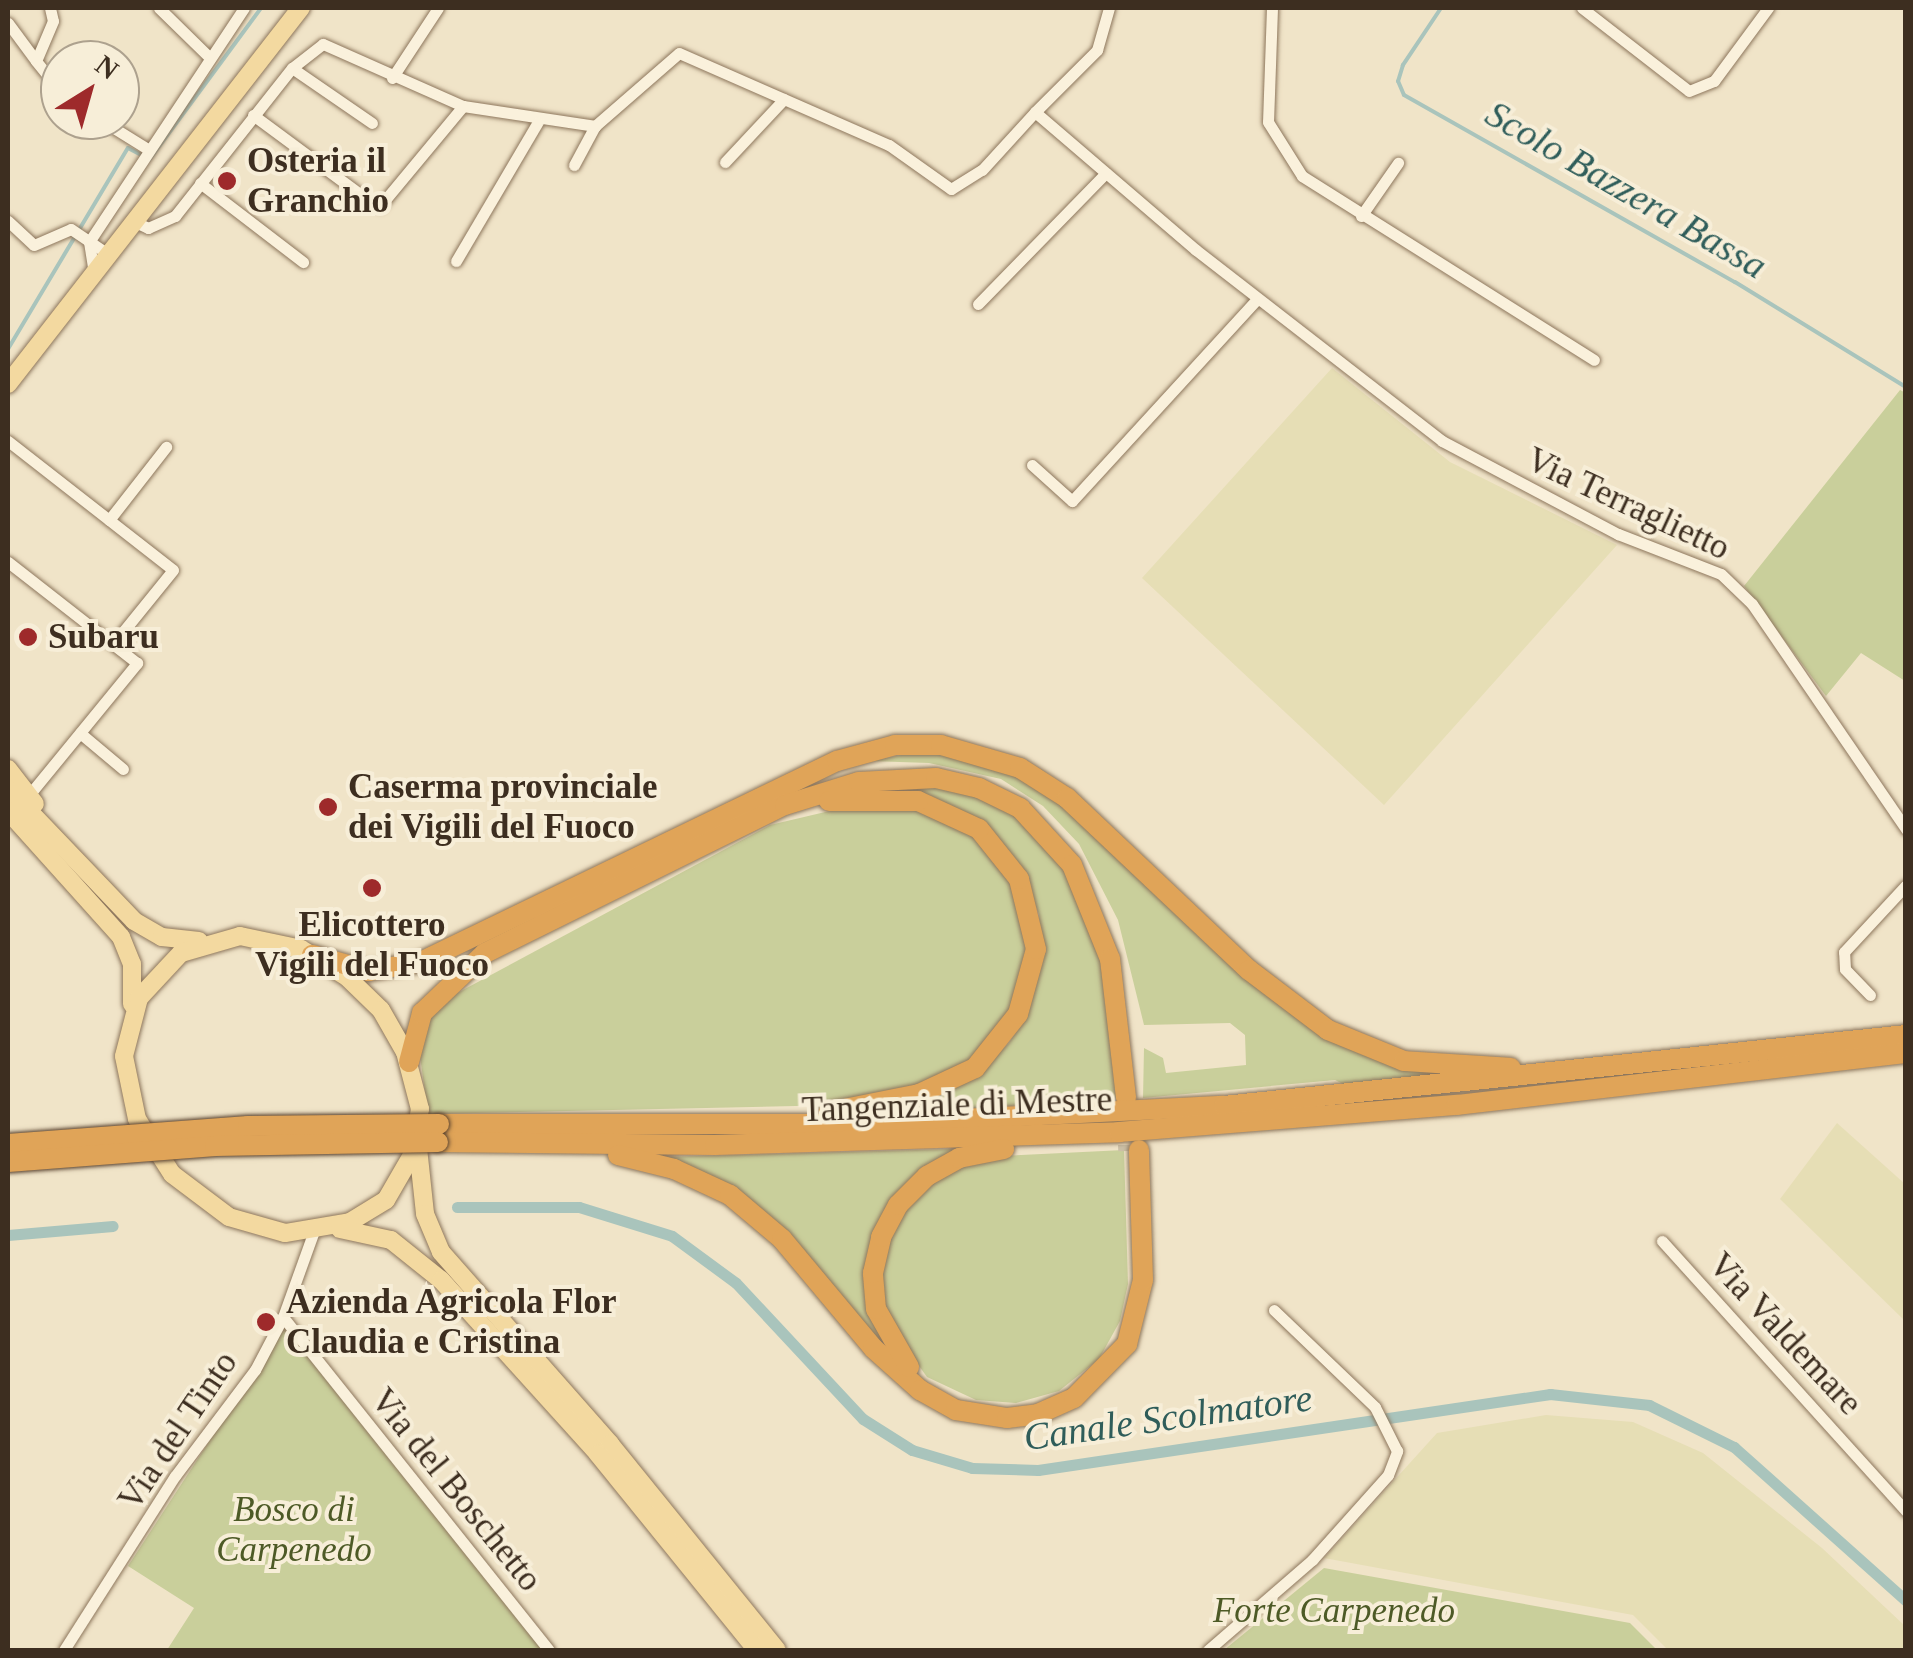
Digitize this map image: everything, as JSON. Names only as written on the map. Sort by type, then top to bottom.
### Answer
[{"type":"highway","points":[[312,954],[369,971],[420,962],[806,774],[882,748],[941,746],[985,754],[1075,804],[1249,970],[1328,1030],[1422,1064],[1602,1070]]},
{"type":"highway","points":[[409,1062],[422,1013],[470,963],[750,821],[836,787],[898,778],[965,783],[1020,808],[1065,854],[1098,920],[1116,988],[1131,1097],[1126,985],[1110,918],[1072,846],[1024,797],[959,771],[880,766],[787,790],[723,817]]},
{"type":"highway","points":[[652,1127],[699,1116],[846,1111],[939,1087],[985,1060],[1011,1026],[1029,986],[1036,949],[1028,901],[1006,858],[968,821],[929,803],[877,796],[750,821]]},
{"type":"highway","name":"Tangenziale di Mestre","points":[[8,1162],[438,1133],[970,1121],[1224,1106],[1602,1070],[1906,1035]]},
{"type":"highway","name":"Tangenziale di Mestre","points":[[8,1144],[248,1126],[438,1133],[542,1142],[1129,1145],[1906,1054]]},
{"type":"highway","points":[[542,1142],[656,1162],[730,1195],[782,1239],[873,1348],[920,1390],[956,1410],[1007,1418],[1074,1398],[1127,1344],[1143,1280],[1129,1145]]},
{"type":"highway","points":[[1090,1143],[1129,1145],[1130,1294],[1116,1337],[1092,1369],[1058,1394],[996,1407],[955,1398],[912,1371],[882,1326],[873,1291],[881,1237],[911,1190],[976,1152],[1090,1143]]},
{"type":"main road","points":[[8,370],[89,251],[131,220],[300,8]]},
{"type":"main road","points":[[8,384],[89,251]]},
{"type":"main road","points":[[8,769],[28,803],[71,858],[152,933],[209,940],[265,938],[312,954],[372,1000],[409,1062],[422,1196],[441,1252],[610,1444],[776,1650]]},
{"type":"main road","points":[[8,789],[28,803]]},
{"type":"main road","points":[[8,811],[76,885],[128,950],[134,978],[124,1056],[130,1096],[172,1174],[210,1206],[252,1227],[379,1236],[426,1265],[598,1454],[757,1650]]},
{"type":"main road","points":[[8,825],[76,885]]},
{"type":"main road","points":[[130,1014],[165,966],[209,940]]},
{"type":"main road","points":[[319,1230],[358,1219],[386,1200],[418,1132]]},
{"type":"street","points":[[36,62],[54,21],[50,8]]},
{"type":"street","points":[[158,8],[210,58]]},
{"type":"street","points":[[8,221],[40,246],[89,251],[142,152],[244,8]]},
{"type":"street","points":[[392,78],[438,8]]},
{"type":"street","points":[[574,165],[595,126],[678,54],[888,145],[951,190],[982,170],[1097,50],[1109,8]]},
{"type":"street","points":[[1272,8],[1268,109],[1274,137],[1302,176],[1594,360]]},
{"type":"street","points":[[1582,8],[1690,91],[1714,81],[1768,8]]},
{"type":"street","points":[[8,23],[40,67]]},
{"type":"street","points":[[131,220],[148,228],[164,224],[292,68],[323,44],[392,78],[463,106],[538,122],[595,126]]},
{"type":"street","points":[[292,68],[372,123]]},
{"type":"street","points":[[725,162],[784,100]]},
{"type":"street","points":[[380,206],[463,106]]},
{"type":"street","name":"Via Terraglietto","points":[[1035,112],[1257,298],[1442,442],[1618,534],[1720,574],[1752,604],[1906,830]]},
{"type":"street","points":[[253,115],[357,192]]},
{"type":"street","points":[[456,261],[538,122]]},
{"type":"street","points":[[130,140],[142,152]]},
{"type":"street","points":[[1360,216],[1398,163]]},
{"type":"street","points":[[978,304],[1106,173]]},
{"type":"street","points":[[200,184],[303,262]]},
{"type":"street","points":[[1032,465],[1072,500],[1257,298]]},
{"type":"street","points":[[8,441],[173,570],[113,644]]},
{"type":"street","points":[[109,520],[166,448]]},
{"type":"street","points":[[8,562],[138,663],[28,803]]},
{"type":"street","points":[[80,734],[123,769]]},
{"type":"street","points":[[1870,995],[1845,969],[1844,952],[1906,886]]},
{"type":"street","name":"Via del Tinto","points":[[64,1650],[175,1476],[255,1370],[283,1317],[319,1230]]},
{"type":"street","name":"Via Valdemare","points":[[1662,1241],[1906,1511]]},
{"type":"street","points":[[1208,1650],[1312,1560],[1388,1474],[1397,1451],[1375,1407],[1274,1310]]},
{"type":"street","name":"Via del Boschetto","points":[[283,1317],[549,1650]]},
{"type":"shaded area","points":[[1332,368],[1450,462],[1617,545],[1384,805],[1142,578]]},
{"type":"shaded area","points":[[1837,1123],[1905,1184],[1905,1321],[1780,1199]]},
{"type":"shaded area","points":[[1546,1415],[1633,1422],[1703,1453],[1822,1548],[1905,1626],[1905,1650],[1668,1650],[1633,1615],[1324,1558],[1437,1433]]},
{"type":"green space","points":[[1900,390],[1906,393],[1905,681],[1861,653],[1826,696],[1744,586]]},
{"type":"green space","points":[[922,751],[979,759],[1049,791],[1287,1005],[1438,1074],[1351,1088],[1335,1080],[1143,1098],[1144,1048],[1163,1058],[1166,1073],[1246,1065],[1245,1035],[1230,1023],[1144,1025],[1118,920],[1079,844],[1043,806],[1001,779],[929,763],[870,761]]},
{"type":"green space","points":[[910,785],[953,789],[1005,807],[1055,851],[1096,926],[1121,1098],[901,1114],[900,1107],[991,1061],[1009,1043],[1026,1016],[1041,965],[1039,914],[1015,858],[885,791]]},
{"type":"green space","points":[[872,801],[960,820],[1028,906],[1024,995],[959,1073],[841,1105],[428,1114],[419,1049],[429,1020],[448,998],[770,825]]},
{"type":"green space","points":[[952,1149],[953,1157],[920,1176],[892,1207],[876,1241],[870,1280],[877,1322],[897,1361],[917,1383],[887,1358],[755,1209],[659,1157]]},
{"type":"green space","points":[[1124,1150],[1128,1284],[1120,1321],[1099,1359],[1059,1391],[1016,1403],[976,1400],[927,1377],[888,1323],[880,1279],[890,1232],[923,1188],[982,1157]]},
{"type":"green space","points":[[1139,1233],[1140,1286],[1131,1324],[1120,1348],[1095,1380],[1074,1396],[1048,1408],[1018,1415],[983,1413],[951,1405],[921,1386],[952,1403],[1017,1413],[1063,1400],[1094,1379],[1129,1324]]},
{"type":"green space","name":"Bosco di Carpenedo","points":[[285,1325],[544,1650],[167,1650],[194,1608],[128,1566]]},
{"type":"green space","name":"Forte Carpenedo","points":[[1324,1568],[1630,1623],[1657,1650],[1224,1650]]},
{"type":"waterway","points":[[149,160],[261,8]]},
{"type":"waterway","name":"Scolo Bazzera Bassa","points":[[1441,8],[1403,65],[1398,81],[1404,95],[1735,282],[1906,387]]},
{"type":"waterway","points":[[8,349],[128,148],[141,155]]},
{"type":"waterway","name":"Canale Scolmatore","points":[[457,1207],[579,1207],[672,1236],[736,1283],[863,1419],[912,1450],[972,1468],[1038,1470],[1550,1394],[1649,1405],[1734,1447],[1906,1601]]},
{"type":"waterway","name":"Canale Scolmatore","points":[[8,1235],[113,1226]]},
{"type":"tunnel","points":[[1127,1115],[1128,1151]]},
{"type":"place","name":"Osteria il Granchio","points":[[227,181]]},
{"type":"place","name":"Subaru","points":[[28,637]]},
{"type":"place","name":"Caserma provinciale dei Vigili del Fuoco","points":[[328,807]]},
{"type":"place","name":"Elicottero Vigili del Fuoco","points":[[372,888]]},
{"type":"place","name":"Azienda Agricola Flor Claudia e Cristina","points":[[266,1322]]}]
